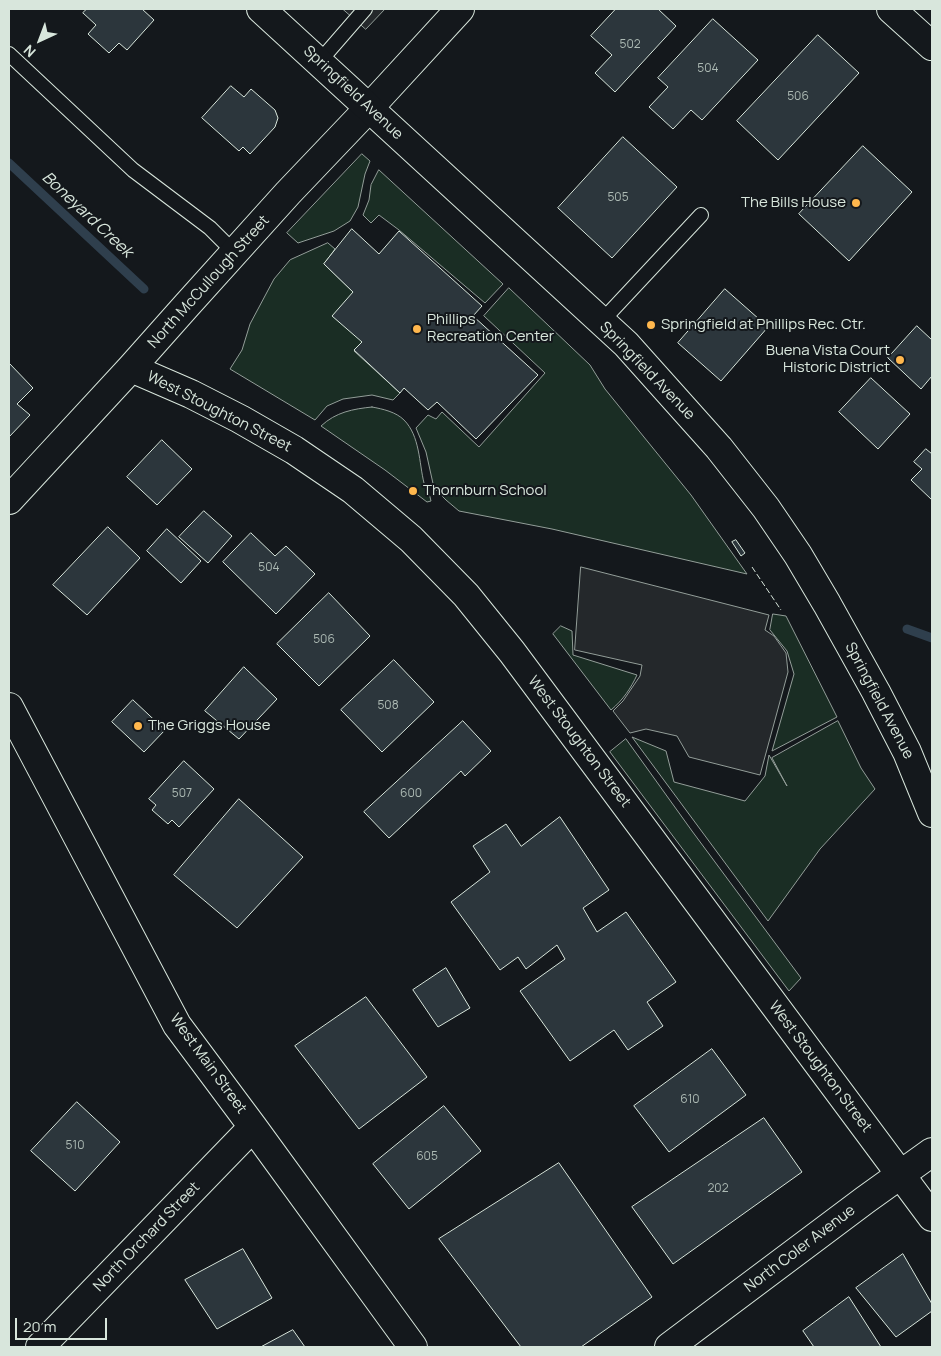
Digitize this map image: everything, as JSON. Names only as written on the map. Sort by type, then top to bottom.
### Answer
[{"type":"street","name":"Springfield Avenue","points":[[261,9],[626,344],[720,448],[798,555],[827,604],[907,752],[932,813]]},
{"type":"street","name":"North McCullough Street","points":[[9,500],[132,368],[234,252],[460,9]]},
{"type":"street","points":[[891,9],[932,46]]},
{"type":"street","name":"West Stoughton Street","points":[[132,368],[232,415],[301,455],[353,490],[401,530],[466,595],[512,652],[932,1217]]},
{"type":"street","name":"West Main Street","points":[[9,707],[177,1025],[413,1347]]},
{"type":"street","name":"North Orchard Street","points":[[40,1347],[253,1127]]},
{"type":"street","name":"North Coler Avenue","points":[[669,1347],[932,1152]]},
{"type":"lane","points":[[319,62],[365,9]]},
{"type":"lane","points":[[9,54],[132,170],[210,228],[234,252]]},
{"type":"lane","points":[[602,322],[701,215]]},
{"type":"green space","points":[[362,154],[370,161],[365,174],[358,207],[350,221],[334,231],[298,243],[287,233]]},
{"type":"green space","points":[[379,170],[503,284],[485,303],[379,215],[371,223],[363,215],[369,200],[371,185]]},
{"type":"green space","points":[[328,243],[335,249],[324,264],[353,292],[362,342],[354,351],[400,393],[393,400],[372,395],[343,399],[327,406],[315,420],[230,369],[242,350],[250,324],[274,279],[290,260]]},
{"type":"green space","points":[[509,288],[590,365],[605,389],[691,495],[747,574],[552,529],[459,511],[434,488],[426,452],[416,428],[428,415],[436,419],[442,412],[479,447],[545,373],[484,316]]},
{"type":"green space","points":[[372,407],[397,415],[409,426],[416,442],[424,483],[431,501],[427,502],[385,470],[321,426],[333,417],[345,412]]},
{"type":"green space","points":[[773,614],[786,616],[837,717],[772,751],[794,674],[787,651],[770,630]]},
{"type":"green space","points":[[561,626],[572,631],[573,655],[637,675],[626,694],[611,710],[553,634]]},
{"type":"green space","points":[[838,721],[861,768],[875,789],[820,849],[768,921],[632,737],[666,751],[674,782],[745,801],[765,776],[769,755],[787,786],[772,758]]},
{"type":"green space","points":[[626,739],[801,978],[789,991],[610,752]]},
{"type":"shaded area","points":[[343,9],[385,9],[366,29]]},
{"type":"shaded area","points":[[581,567],[769,615],[765,630],[774,636],[786,653],[788,672],[760,775],[689,757],[677,736],[646,729],[630,733],[613,711],[623,701],[640,676],[642,665],[575,650]]},
{"type":"building","points":[[87,9],[142,9],[154,20],[127,50],[119,43],[109,53],[88,34],[96,25],[83,13]]},
{"type":"building","points":[[616,9],[658,9],[676,26],[615,92],[595,73],[612,55],[591,36]]},
{"type":"building","points":[[713,19],[758,60],[702,120],[691,110],[673,129],[649,107],[668,87],[658,78]]},
{"type":"building","points":[[818,35],[859,73],[778,160],[737,121]]},
{"type":"building","points":[[231,86],[244,97],[251,89],[275,110],[278,118],[275,127],[250,154],[243,147],[239,151],[202,118]]},
{"type":"building","points":[[623,137],[677,187],[612,258],[558,208]]},
{"type":"building","name":"The Bills House","points":[[863,146],[912,192],[849,261],[799,214]]},
{"type":"building","name":"Phillips Recreation Center","points":[[352,229],[379,254],[399,231],[482,306],[473,316],[538,375],[476,439],[437,402],[428,410],[404,388],[400,393],[354,350],[362,342],[332,316],[353,292],[324,264]]},
{"type":"building","points":[[725,289],[768,327],[721,381],[678,343]]},
{"type":"building","points":[[917,326],[932,340],[932,376],[921,389],[888,358]]},
{"type":"building","points":[[9,363],[33,388],[17,404],[30,415],[9,437]]},
{"type":"building","points":[[871,378],[910,414],[878,449],[839,412]]},
{"type":"building","points":[[162,440],[192,469],[157,505],[127,477]]},
{"type":"building","points":[[926,449],[932,454],[932,500],[911,480],[922,469],[914,462]]},
{"type":"building","points":[[204,511],[232,536],[208,563],[179,537]]},
{"type":"building","points":[[108,527],[140,558],[87,615],[53,585]]},
{"type":"building","points":[[167,529],[201,561],[181,583],[147,551]]},
{"type":"building","points":[[251,533],[275,556],[286,546],[315,574],[276,614],[223,562]]},
{"type":"building","points":[[736,540],[745,553],[741,556],[732,542]]},
{"type":"building","points":[[329,593],[370,636],[319,686],[277,644]]},
{"type":"building","points":[[394,660],[434,702],[382,752],[341,710]]},
{"type":"building","points":[[244,667],[277,699],[239,739],[205,711]]},
{"type":"building","name":"The Griggs House","points":[[133,700],[165,730],[144,752],[112,722]]},
{"type":"building","points":[[463,721],[491,751],[465,776],[461,771],[389,838],[364,812]]},
{"type":"building","points":[[184,761],[214,789],[179,827],[172,820],[168,824],[152,810],[156,805],[149,799]]},
{"type":"building","points":[[239,799],[303,857],[237,928],[174,875]]},
{"type":"building","points":[[560,817],[609,890],[583,908],[597,932],[626,912],[676,982],[647,1002],[663,1026],[628,1050],[614,1030],[570,1061],[520,991],[565,959],[557,945],[526,969],[518,957],[500,970],[451,902],[490,872],[473,846],[506,824],[521,846]]},
{"type":"building","points":[[446,968],[470,1008],[438,1027],[413,990]]},
{"type":"building","points":[[366,997],[427,1077],[359,1129],[295,1046]]},
{"type":"building","points":[[712,1049],[746,1095],[669,1152],[634,1106]]},
{"type":"building","points":[[77,1102],[120,1142],[75,1191],[31,1151]]},
{"type":"building","points":[[444,1106],[481,1151],[409,1209],[373,1164]]},
{"type":"building","points":[[764,1118],[802,1172],[673,1264],[632,1207]]},
{"type":"building","points":[[559,1163],[652,1297],[581,1347],[521,1347],[439,1239]]},
{"type":"building","points":[[243,1249],[272,1298],[217,1329],[185,1280]]},
{"type":"building","points":[[903,1254],[932,1304],[932,1311],[896,1337],[856,1288]]},
{"type":"building","points":[[849,1297],[881,1347],[814,1347],[803,1331]]},
{"type":"building","points":[[293,1330],[305,1347],[261,1347]]},
{"type":"waterway","name":"Boneyard Creek","points":[[9,163],[144,289]]},
{"type":"waterway","name":"Boneyard Creek","points":[[907,629],[932,638]]},
{"type":"fence","points":[[752,567],[781,610]]},
{"type":"place","name":"The Bills House","points":[[856,203]]},
{"type":"place","name":"Springfield at Phillips Rec. Ctr.","points":[[651,325]]},
{"type":"place","name":"Phillips Recreation Center","points":[[417,329]]},
{"type":"place","name":"Buena Vista Court Historic District","points":[[900,360]]},
{"type":"place","name":"Thornburn School","points":[[413,491]]},
{"type":"place","name":"The Griggs House","points":[[138,726]]}]
